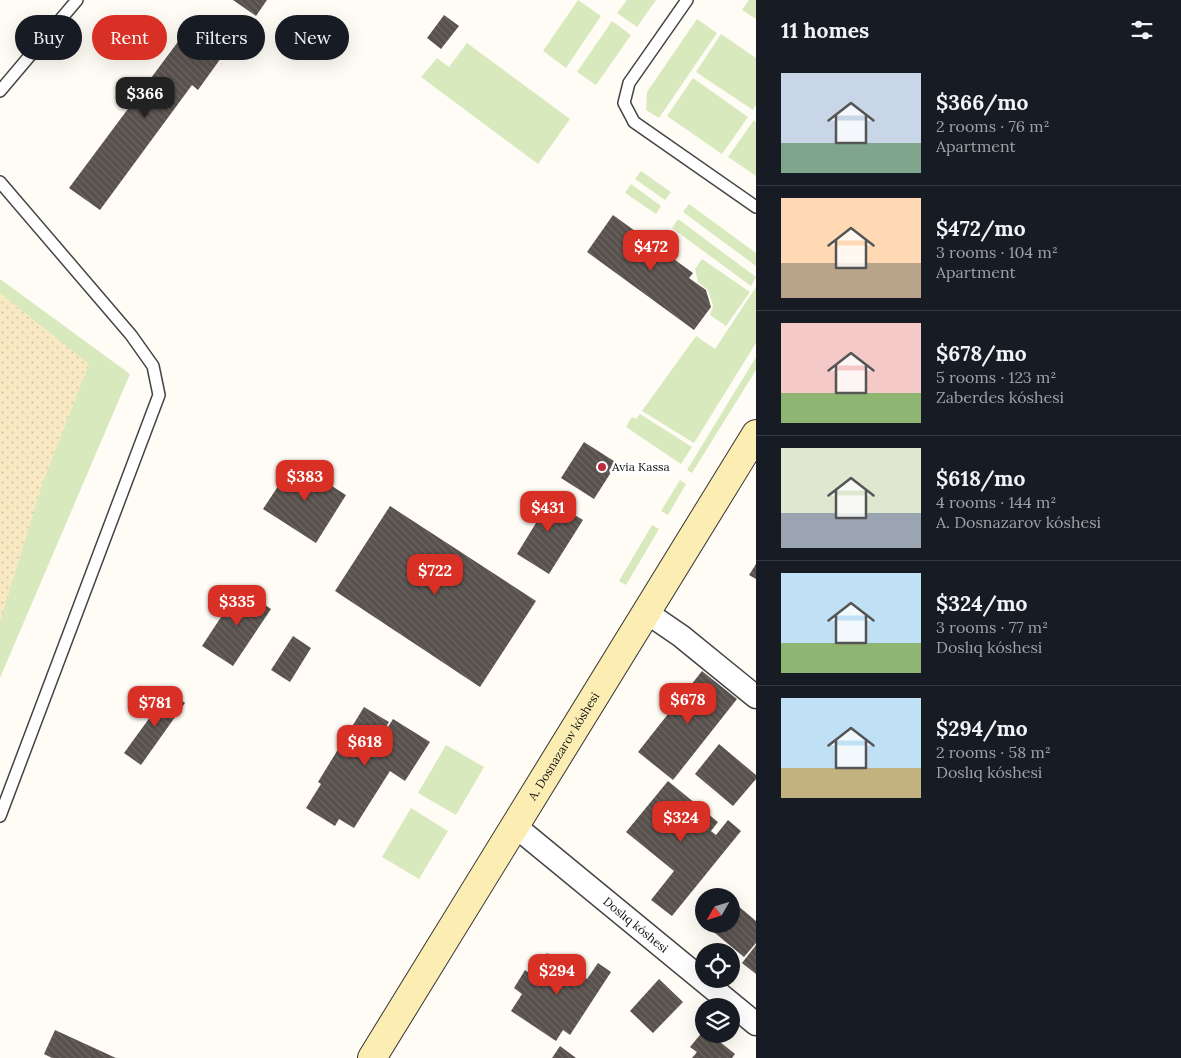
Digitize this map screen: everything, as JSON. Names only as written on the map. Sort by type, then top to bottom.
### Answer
[{"type":"main road","name":"A. Dosnazarov kóshesi","points":[[377,1056],[515,826],[756,434]]},
{"type":"street","points":[[646,612],[681,636],[756,697]]},
{"type":"street","name":"Doslıq kóshesi","points":[[515,826],[756,1024]]},
{"type":"lane","points":[[0,91],[77,0]]},
{"type":"lane","points":[[687,0],[629,83],[624,104],[634,122],[756,208]]},
{"type":"lane","points":[[0,182],[131,335],[153,366],[159,395],[0,816]]},
{"type":"green space","points":[[578,0],[601,16],[566,68],[543,51]]},
{"type":"green space","points":[[627,0],[656,0],[637,27],[617,13]]},
{"type":"green space","points":[[749,0],[756,0],[756,19],[742,10]]},
{"type":"green space","points":[[697,19],[717,33],[659,118],[646,110],[647,92]]},
{"type":"green space","points":[[612,21],[631,35],[596,85],[577,72]]},
{"type":"green space","points":[[721,34],[756,58],[756,105],[753,110],[696,72]]},
{"type":"green space","points":[[467,43],[570,119],[538,164],[421,77],[437,58],[449,67]]},
{"type":"green space","points":[[693,78],[748,117],[722,154],[667,116]]},
{"type":"green space","points":[[754,120],[756,122],[756,176],[728,157]]},
{"type":"green space","points":[[641,171],[671,192],[665,200],[635,179]]},
{"type":"green space","points":[[631,184],[661,206],[656,214],[625,193]]},
{"type":"green space","points":[[689,204],[756,253],[756,266],[683,212]]},
{"type":"green space","points":[[678,219],[756,277],[751,286],[672,228]]},
{"type":"green space","points":[[702,259],[750,292],[726,326],[710,315],[713,306],[708,290],[698,282],[695,269]]},
{"type":"green space","points":[[0,279],[130,374],[0,678]]},
{"type":"green space","points":[[756,287],[756,343],[694,443],[642,411],[696,336],[715,349]]},
{"type":"green space","points":[[756,357],[756,370],[692,473],[687,470]]},
{"type":"green space","points":[[640,414],[692,447],[681,464],[626,427],[632,417],[636,419]]},
{"type":"green space","points":[[680,480],[686,484],[668,515],[661,511]]},
{"type":"green space","points":[[652,525],[659,529],[626,585],[619,581]]},
{"type":"green space","points":[[446,745],[484,767],[456,815],[418,793]]},
{"type":"green space","points":[[411,808],[448,831],[419,879],[382,857]]},
{"type":"sand","points":[[0,293],[89,364],[43,482],[0,622]]},
{"type":"building","points":[[233,0],[267,0],[257,15]]},
{"type":"building","points":[[444,15],[459,26],[441,49],[427,38]]},
{"type":"building","points":[[177,43],[177,60],[220,60],[198,90],[192,85],[100,210],[69,188],[164,60],[167,60],[167,56]]},
{"type":"building","points":[[613,215],[693,273],[689,278],[706,290],[711,307],[694,330],[587,252]]},
{"type":"building","points":[[584,442],[617,463],[594,499],[561,478]]},
{"type":"building","points":[[294,462],[346,495],[316,543],[263,509]]},
{"type":"building","points":[[530,494],[547,505],[550,500],[583,520],[549,574],[517,554],[539,518],[522,508]]},
{"type":"building","points":[[390,506],[536,601],[480,687],[335,591]]},
{"type":"building","points":[[756,564],[756,579],[749,575]]},
{"type":"building","points":[[240,588],[271,609],[233,666],[202,646]]},
{"type":"building","points":[[293,636],[311,648],[290,682],[271,670]]},
{"type":"building","points":[[702,671],[737,699],[673,780],[638,752]]},
{"type":"building","points":[[169,691],[185,703],[141,765],[124,753]]},
{"type":"building","points":[[364,707],[389,722],[386,730],[393,719],[430,742],[405,781],[390,771],[354,828],[339,819],[335,826],[306,808],[321,784],[318,782]]},
{"type":"building","points":[[719,744],[756,775],[756,779],[733,806],[695,774]]},
{"type":"building","points":[[668,781],[718,822],[711,831],[716,835],[728,820],[741,831],[672,916],[651,900],[674,871],[626,832]]},
{"type":"building","points":[[740,908],[756,921],[756,943],[744,957],[740,954],[740,943],[727,943],[715,933],[740,933]]},
{"type":"building","points":[[756,945],[756,974],[742,963]]},
{"type":"building","points":[[547,953],[587,979],[598,963],[611,972],[570,1035],[563,1030],[556,1041],[511,1011],[522,994],[514,988],[525,970],[532,975]]},
{"type":"building","points":[[659,979],[683,1002],[653,1033],[630,1011]]},
{"type":"building","points":[[55,1030],[116,1058],[52,1058],[44,1054]]},
{"type":"building","points":[[695,1041],[695,1043],[721,1043],[735,1054],[732,1058],[692,1058],[697,1052],[690,1047]]},
{"type":"building","points":[[560,1046],[576,1058],[552,1058]]},
{"type":"place","name":"Avia Kassa","points":[[602,467]]}]
